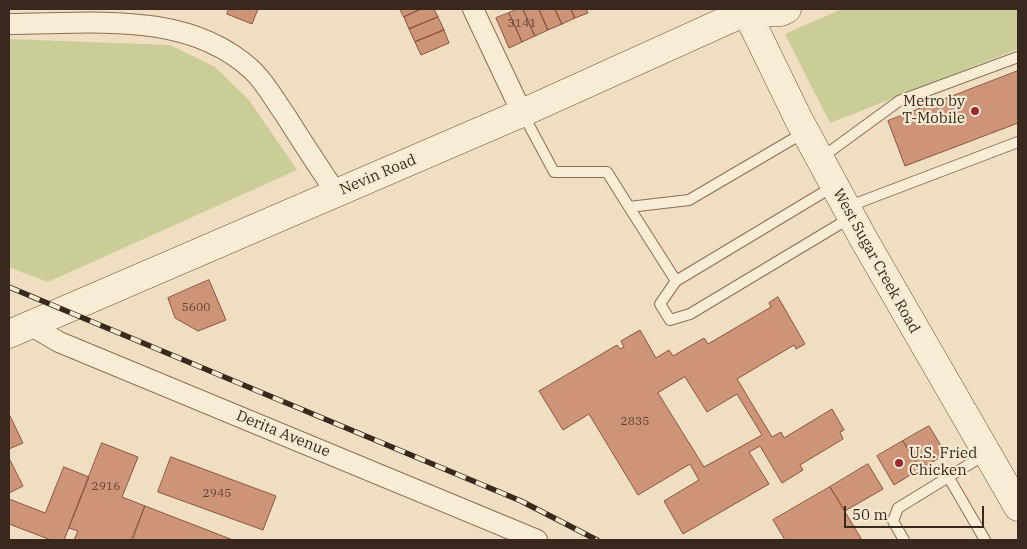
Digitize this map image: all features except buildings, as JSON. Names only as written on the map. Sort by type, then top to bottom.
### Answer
[{"type":"main road","name":"Nevin Road","points":[[20,330],[522,113],[748,10],[781,12],[787,9]]},
{"type":"main road","name":"West Sugar Creek Road","points":[[748,10],[820,159],[1000,469],[1018,507]]},
{"type":"street","points":[[473,9],[522,113]]},
{"type":"street","points":[[9,24],[110,24],[161,27],[187,32],[214,44],[253,71],[268,90],[336,193]]},
{"type":"street","name":"Derita Avenue","points":[[20,330],[59,342],[537,540]]},
{"type":"lane","points":[[820,159],[899,101],[1018,57]]},
{"type":"lane","points":[[522,113],[554,172],[607,172],[676,281]]},
{"type":"lane","points":[[629,207],[689,200],[806,131]]},
{"type":"lane","points":[[844,203],[690,314],[670,320],[660,304],[676,281],[844,203],[1018,142]]},
{"type":"lane","points":[[904,540],[893,521],[898,508],[949,478],[1000,469]]},
{"type":"lane","points":[[949,478],[985,540]]},
{"type":"green space","points":[[842,9],[1018,9],[1018,49],[830,123],[785,34]]},
{"type":"green space","points":[[9,39],[170,45],[215,67],[249,100],[297,170],[48,282],[9,267]]},
{"type":"railway","points":[[9,287],[521,501],[597,540]]},
{"type":"place","name":"Metro by T-Mobile","points":[[975,111]]},
{"type":"place","name":"U.S. Fried Chicken","points":[[899,463]]}]
